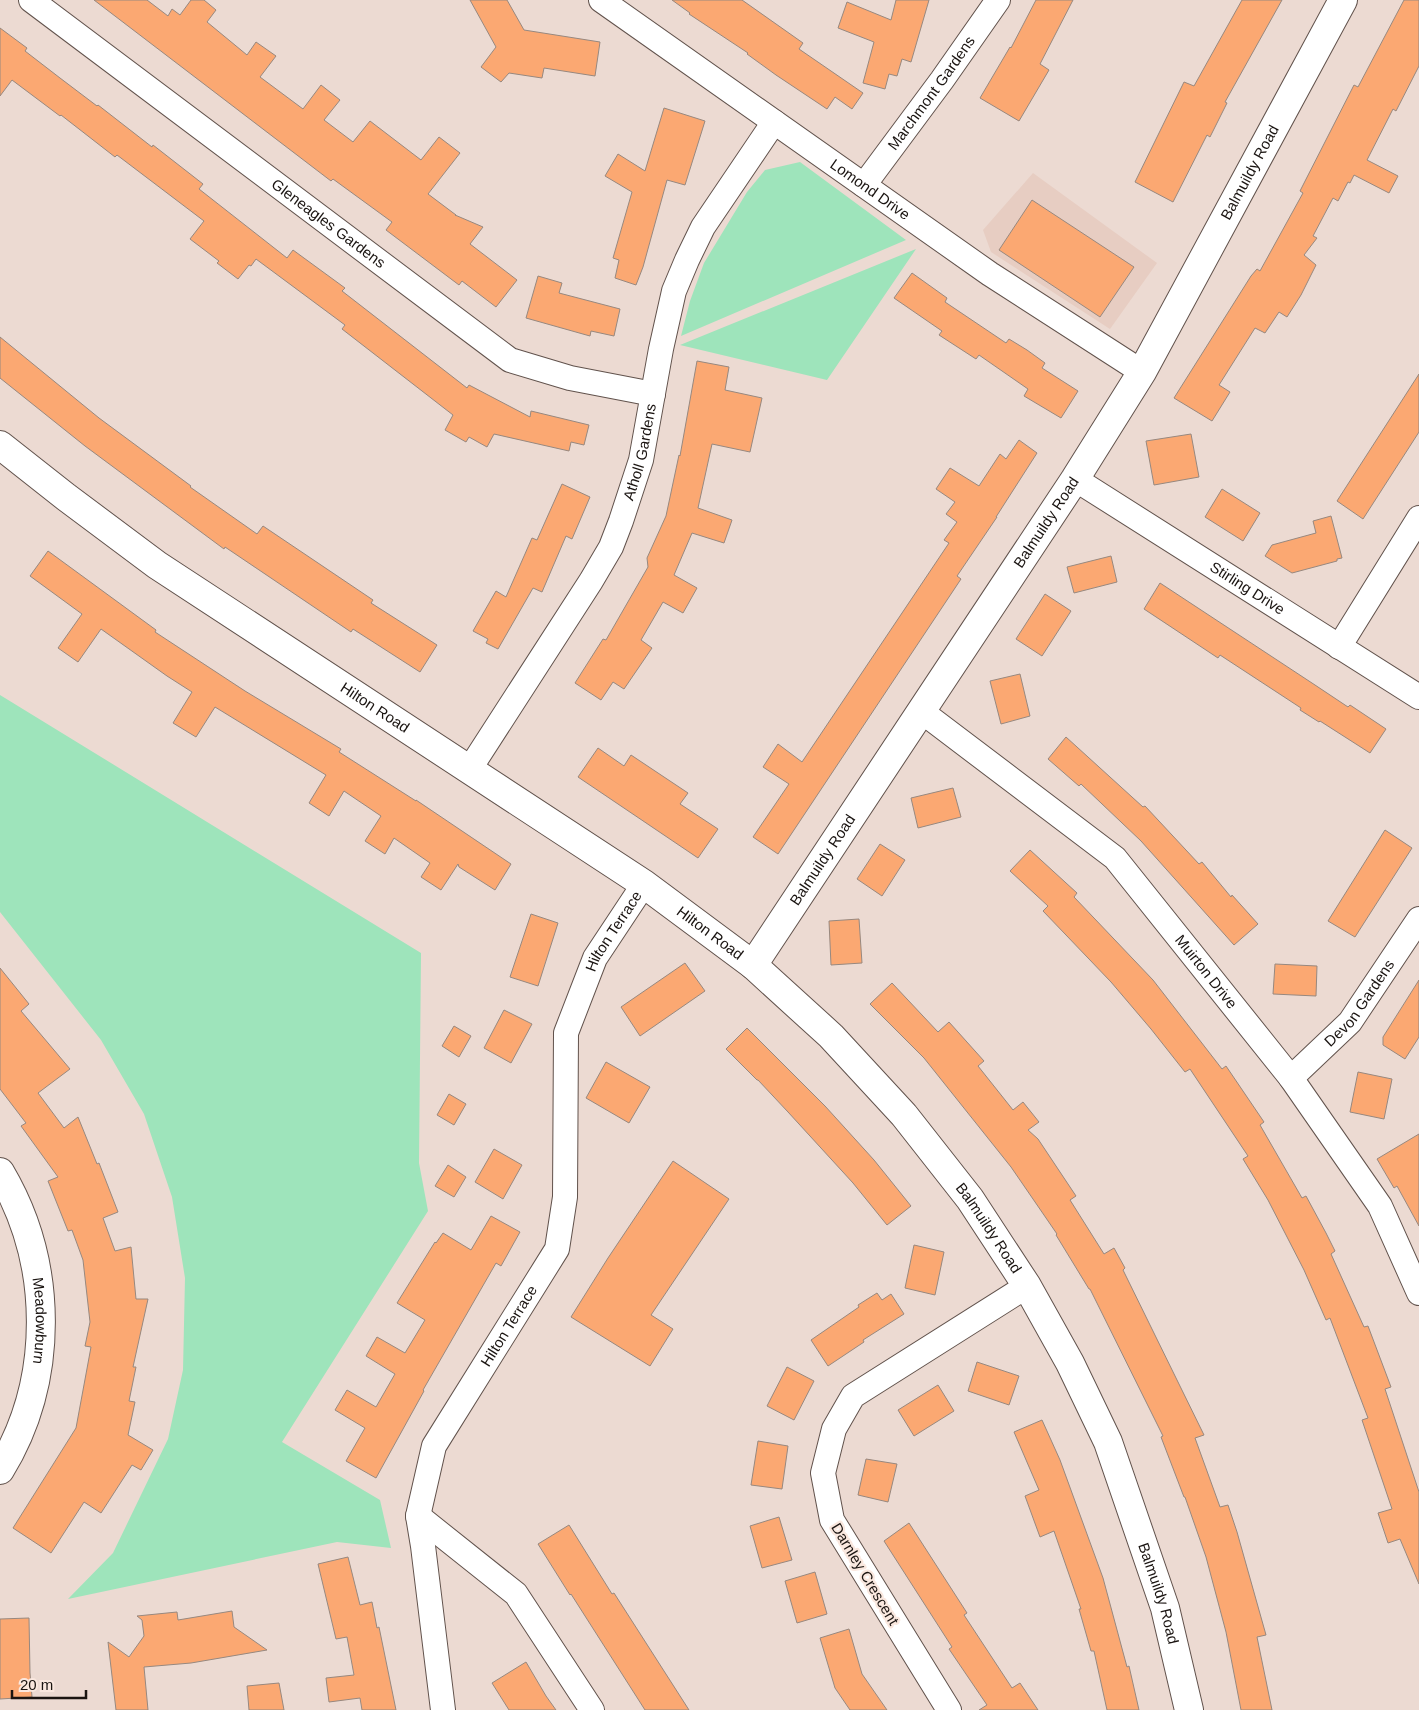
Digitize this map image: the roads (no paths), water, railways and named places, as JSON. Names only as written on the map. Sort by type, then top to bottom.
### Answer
[{"type":"street","name":"Gleneagles Gardens","points":[[31,0],[510,360],[570,378],[653,394]]},
{"type":"street","name":"Lomond Drive","points":[[601,0],[990,274],[1142,372]]},
{"type":"street","name":"Marchmont Gardens","points":[[864,185],[942,80],[998,0]]},
{"type":"street","name":"Balmuildy Road","points":[[1190,1710],[1165,1608],[1108,1442],[1070,1362],[1027,1286],[970,1199],[904,1114],[831,1036],[753,965],[1075,479],[1142,372],[1343,0]]},
{"type":"street","name":"Atholl Gardens","points":[[470,770],[591,582],[611,547],[641,460],[674,291],[703,227],[774,122]]},
{"type":"street","name":"Hilton Road","points":[[0,445],[157,565],[644,884],[753,965]]},
{"type":"street","name":"Stirling Drive","points":[[1075,479],[1419,697]]},
{"type":"street","points":[[1339,647],[1419,518]]},
{"type":"street","name":"Muirton Drive","points":[[922,711],[1115,858],[1291,1078],[1380,1206],[1419,1293]]},
{"type":"street","name":"Hilton Terrace","points":[[418,1516],[434,1446],[557,1249],[565,1197],[566,1033],[595,958],[644,884]]},
{"type":"street","name":"Devon Gardens","points":[[1291,1078],[1350,1022],[1419,919]]},
{"type":"street","name":"Meadowburn","points":[[0,1172],[20,1212],[30,1242],[37,1272],[41,1304],[38,1366],[31,1398],[21,1429],[0,1470]]},
{"type":"street","name":"Darnley Crescent","points":[[949,1710],[832,1520],[823,1473],[834,1429],[853,1396],[1027,1286]]},
{"type":"street","points":[[418,1516],[425,1555],[443,1710]]},
{"type":"street","points":[[418,1516],[516,1594],[592,1710]]}]
